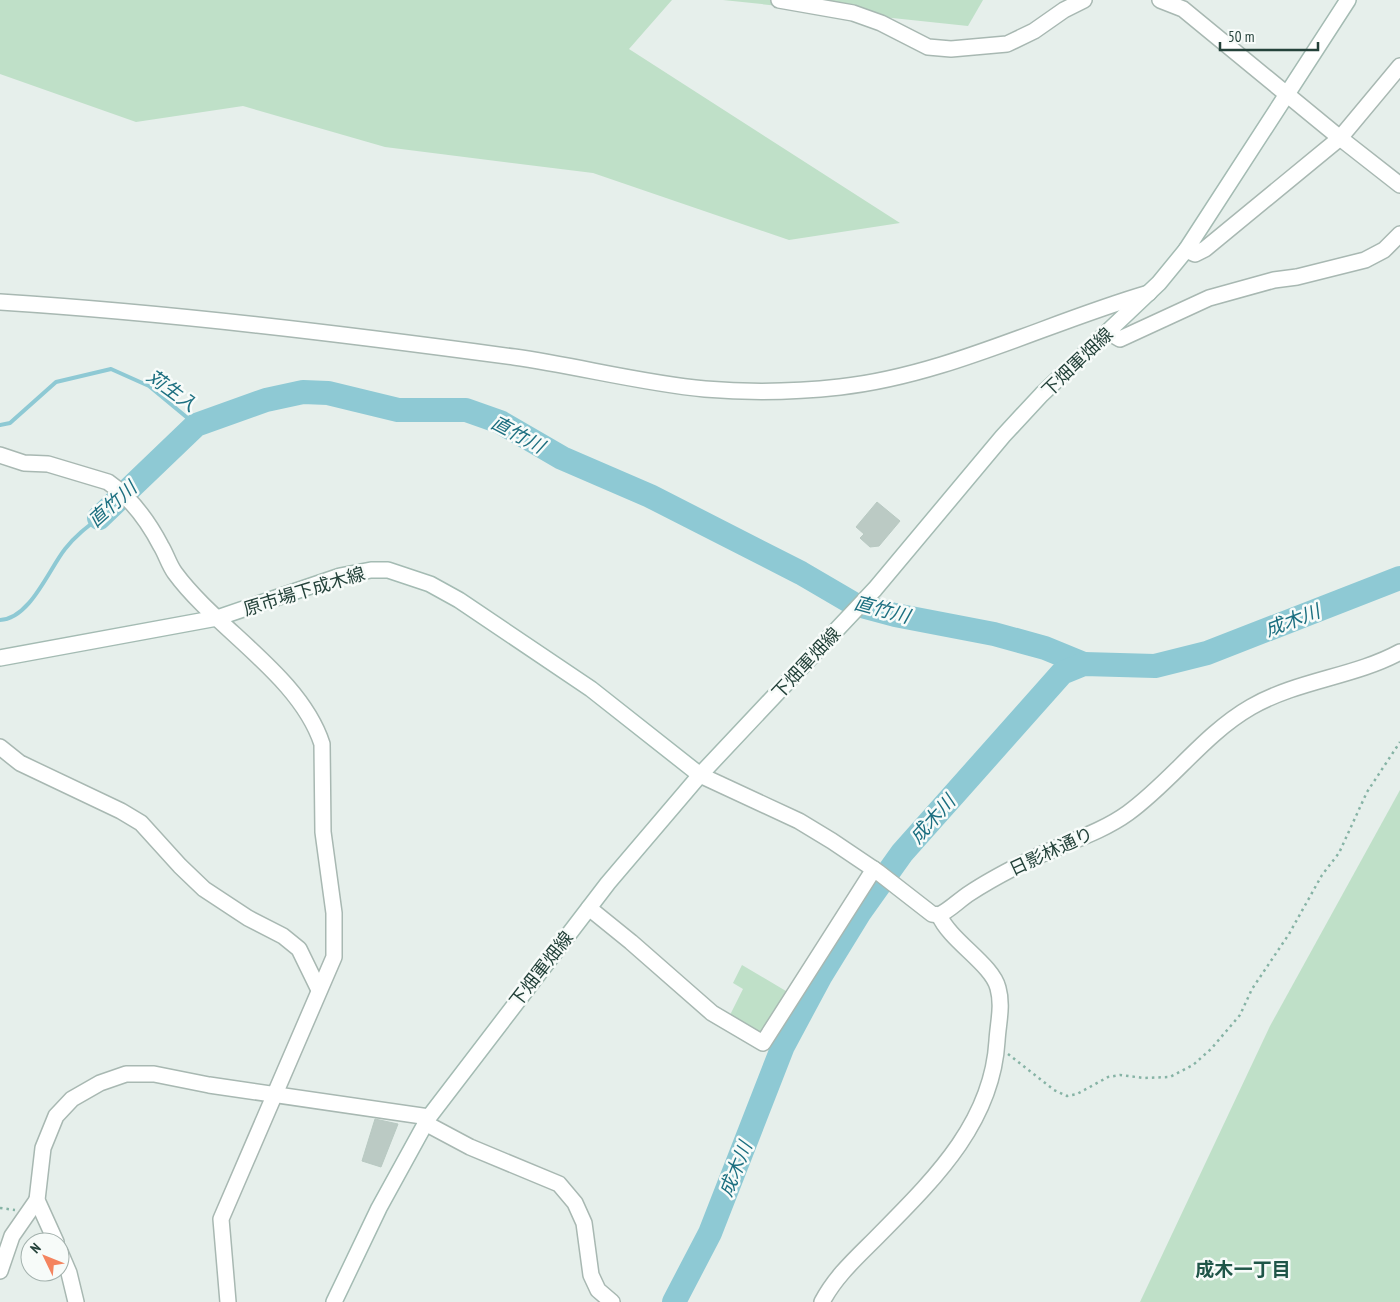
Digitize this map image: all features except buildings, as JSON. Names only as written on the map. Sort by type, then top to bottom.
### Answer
[{"type":"street","points":[[779,0],[853,13],[881,23],[928,47],[951,49],[1007,44],[1034,31],[1064,10],[1084,0]]},
{"type":"street","points":[[1160,0],[1178,4],[1400,185]]},
{"type":"street","name":"下畑軍畑線","points":[[334,1302],[427,1120],[589,908],[649,833],[700,775],[876,589],[1003,436],[1042,394],[1149,293],[1186,250],[1348,0]]},
{"type":"street","points":[[1186,250],[1196,254],[1205,250],[1340,138],[1400,66]]},
{"type":"street","points":[[1108,332],[1120,339],[1209,298],[1274,280],[1297,277],[1365,260],[1384,250],[1400,234]]},
{"type":"street","points":[[0,302],[347,335],[530,360],[683,386],[758,392],[841,387],[920,371],[1102,307],[1149,293]]},
{"type":"street","points":[[0,455],[24,462],[48,464],[108,482],[132,502],[151,528],[173,571],[189,590],[283,683],[308,714],[322,744],[324,832],[334,914],[334,957],[221,1219],[228,1302]]},
{"type":"street","name":"原市場下成木線","points":[[0,658],[217,618],[356,572],[388,570],[430,584],[459,600],[591,689],[700,775]]},
{"type":"street","name":"日影林通り","points":[[939,915],[970,892],[1007,872],[1126,814],[1164,783],[1212,736],[1250,707],[1295,686],[1372,664],[1400,652]]},
{"type":"street","points":[[0,748],[20,763],[121,811],[141,823],[180,866],[220,902],[291,942],[299,949],[319,990]]},
{"type":"street","points":[[700,775],[799,821],[876,870],[932,914],[939,915],[946,928],[988,972],[998,986],[1001,1007],[996,1066],[967,1135],[928,1184],[841,1273],[822,1302]]},
{"type":"street","points":[[589,908],[712,1013],[763,1043],[876,870]]},
{"type":"street","points":[[0,1270],[12,1236],[37,1200],[43,1148],[56,1116],[72,1099],[100,1082],[126,1074],[154,1074],[427,1120],[470,1147],[560,1184],[575,1203],[584,1224],[591,1275],[598,1290],[612,1302]]},
{"type":"street","points":[[37,1200],[51,1232]]},
{"type":"street","points":[[70,1276],[76,1302]]},
{"type":"path","points":[[997,1045],[1054,1090],[1066,1096],[1077,1094],[1108,1078],[1120,1075],[1144,1078],[1170,1078],[1193,1066],[1211,1049],[1240,1015],[1252,989],[1289,934],[1322,875],[1339,853],[1367,792],[1400,742]]},
{"type":"green space","points":[[0,0],[672,0],[629,49],[900,223],[789,240],[593,173],[385,147],[243,106],[136,122],[0,74]]},
{"type":"green space","points":[[723,0],[983,0],[968,26]]},
{"type":"green space","points":[[1400,790],[1400,1302],[1140,1302],[1270,1026]]},
{"type":"green space","points":[[742,965],[791,994],[763,1037],[728,1019],[743,989],[733,983]]},
{"type":"waterway","name":"苅生入","points":[[0,425],[10,423],[56,382],[111,369],[149,386],[196,425]]},
{"type":"waterway","name":"直竹川","points":[[99,518],[196,425],[266,400],[303,392],[328,393],[398,410],[466,410],[500,422],[562,458],[650,496],[801,573],[854,604],[895,615],[994,634],[1045,648],[1084,664]]},
{"type":"waterway","name":"直竹川","points":[[0,620],[11,617],[30,602],[69,544],[99,518]]},
{"type":"waterway","name":"成木川","points":[[674,1302],[710,1233],[783,1046],[820,977],[860,912],[902,853],[1062,673],[1084,664],[1155,666],[1207,653],[1400,578]]},
{"type":"district","name":"成木一丁目","points":[[1243,1269]]}]
